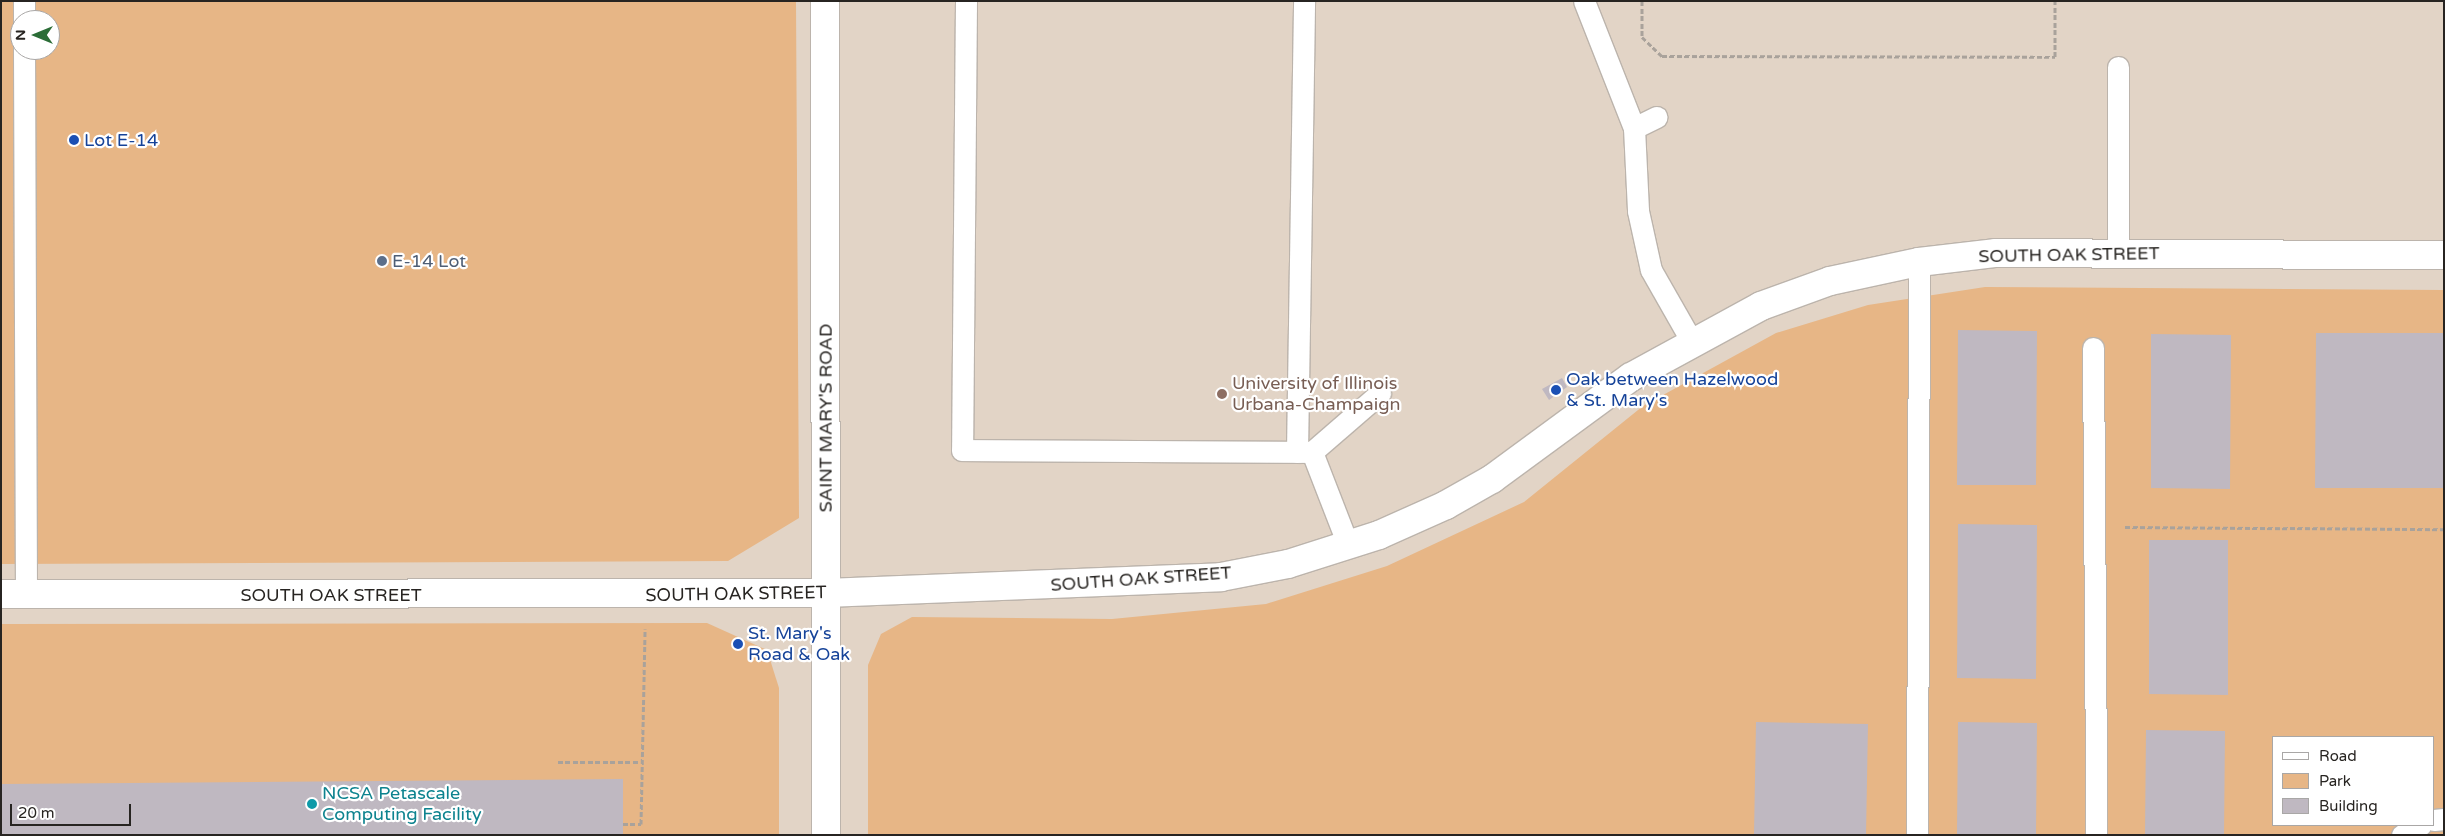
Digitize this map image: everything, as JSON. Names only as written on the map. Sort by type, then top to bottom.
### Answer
[{"type":"street","name":"SAINT MARY'S ROAD","points":[[825,1],[826,835]]},
{"type":"street","name":"SOUTH OAK STREET","points":[[14,594],[644,595],[826,593],[1222,577],[1288,564],[1348,545],[1446,505],[1492,479],[1631,377],[1761,306],[1830,281],[1918,262],[1996,253],[2444,255]]},
{"type":"lane","points":[[966,1],[962,450],[1304,452],[1380,393]]},
{"type":"lane","points":[[1304,1],[1304,452],[1348,545]]},
{"type":"lane","points":[[1584,1],[1634,128],[1638,211],[1651,270],[1692,342]]},
{"type":"lane","points":[[14,594],[24,60]]},
{"type":"lane","points":[[2118,67],[2118,253]]},
{"type":"lane","points":[[1634,128],[1657,117]]},
{"type":"lane","points":[[1917,835],[1918,262]]},
{"type":"lane","points":[[2093,348],[2096,835]]},
{"type":"lane","points":[[2402,835],[2420,826]]},
{"type":"path","points":[[1642,1],[1642,37],[1662,56],[2055,58],[2055,1]]},
{"type":"path","points":[[2095,526],[2444,530]]},
{"type":"path","points":[[623,824],[640,824],[644,595]]},
{"type":"path","points":[[558,762],[640,762]]},
{"type":"shaded area","name":"University of Illinois Urbana-Champaign","points":[[1,1],[2444,1],[2444,835],[1,835]]},
{"type":"green space","name":"E-14 Lot","points":[[1,1],[796,1],[799,518],[728,561],[1,564]]},
{"type":"green space","points":[[1985,287],[2444,290],[2444,835],[868,835],[868,665],[881,634],[912,617],[1112,619],[1266,604],[1387,566],[1524,502],[1643,406],[1776,333],[1868,305]]},
{"type":"green space","points":[[707,623],[767,650],[779,688],[779,835],[1,835],[1,624]]},
{"type":"building","points":[[1958,330],[2037,331],[2036,485],[1957,485]]},
{"type":"building","points":[[2316,333],[2444,333],[2444,488],[2315,488]]},
{"type":"building","points":[[2151,334],[2231,335],[2230,489],[2151,488]]},
{"type":"building","points":[[1562,378],[1567,387],[1549,400],[1542,389]]},
{"type":"building","points":[[1958,524],[2037,525],[2036,679],[1957,678]]},
{"type":"building","points":[[2149,540],[2228,540],[2228,695],[2149,694]]},
{"type":"building","points":[[1756,722],[1868,724],[1866,835],[1754,835]]},
{"type":"building","points":[[1958,722],[2037,723],[2036,835],[1957,835]]},
{"type":"building","points":[[2146,730],[2225,731],[2224,835],[2145,835]]},
{"type":"building","name":"NCSA Petascale Computing Facility","points":[[623,779],[623,835],[1,835],[1,784]]},
{"type":"place","name":"Lot E-14","points":[[74,140]]},
{"type":"place","name":"E-14 Lot","points":[[382,261]]},
{"type":"place","name":"Oak between Hazelwood & St. Mary's","points":[[1556,390]]},
{"type":"place","name":"University of Illinois Urbana-Champaign","points":[[1222,394]]},
{"type":"place","name":"St. Mary's Road & Oak","points":[[738,644]]},
{"type":"place","name":"NCSA Petascale Computing Facility","points":[[312,804]]}]
